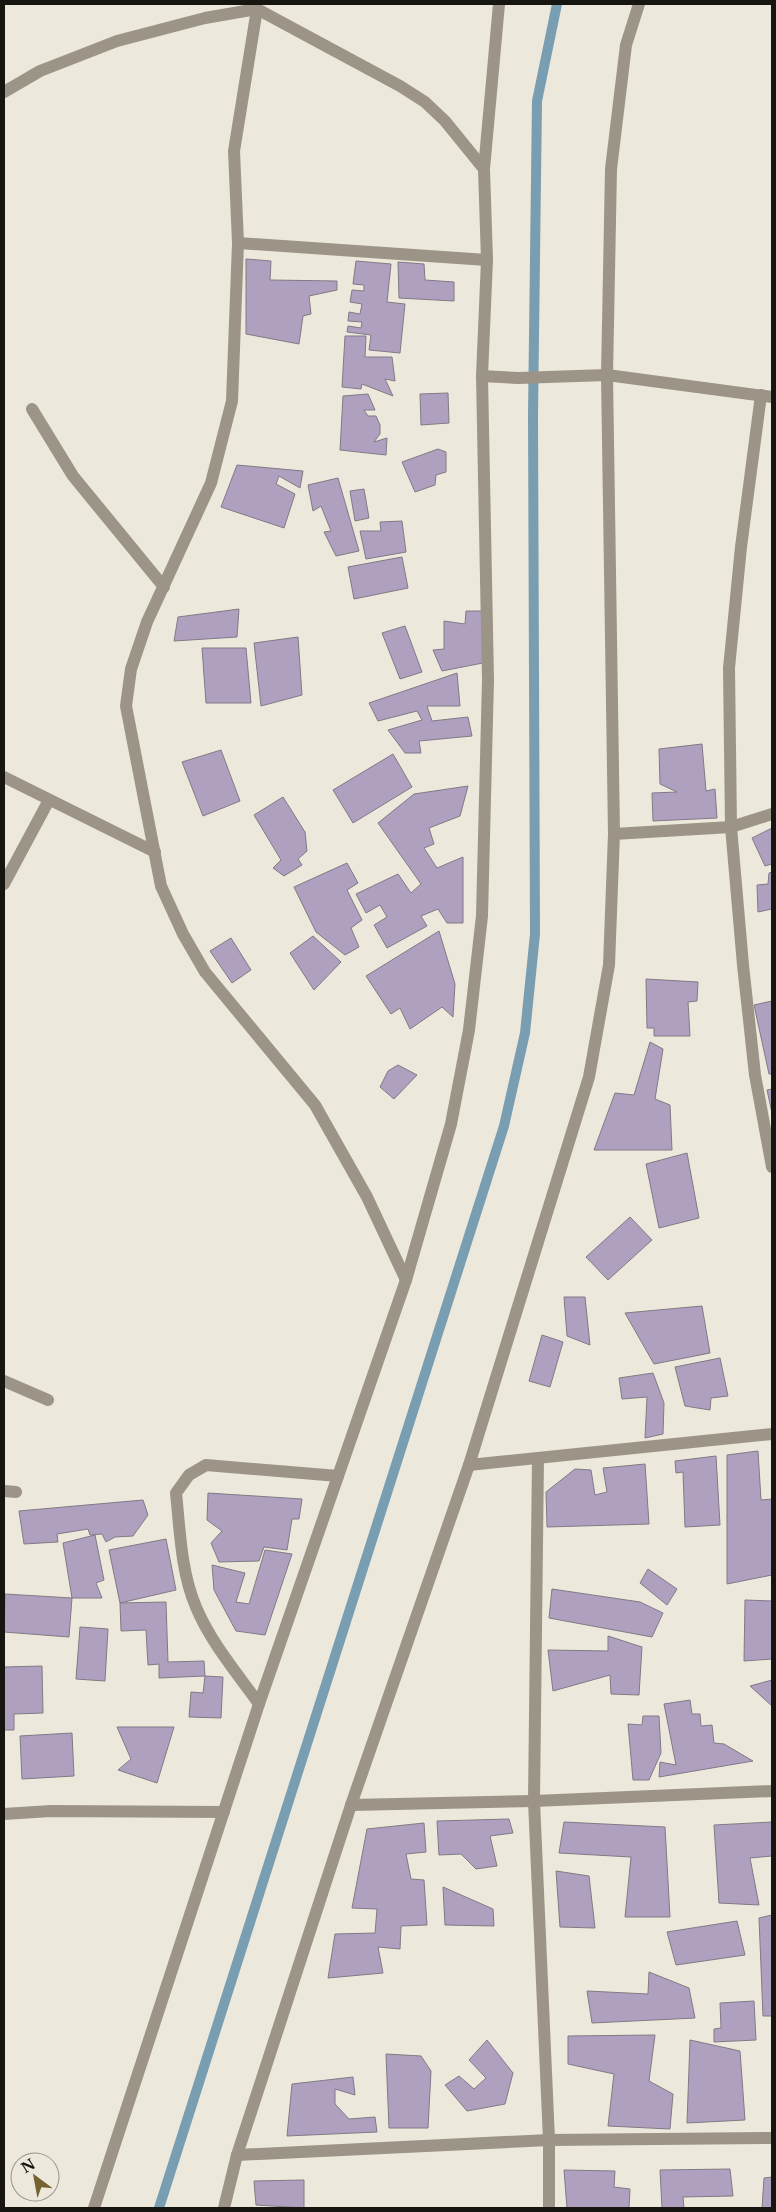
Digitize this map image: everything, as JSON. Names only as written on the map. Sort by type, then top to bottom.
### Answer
[{"type":"street","points":[[94,2208],[259,1704],[406,1280],[451,1124],[469,1030],[482,916],[488,680],[482,376],[487,260],[484,169],[499,4]]},
{"type":"street","points":[[224,2208],[237,2155],[351,1805],[469,1465],[589,1076],[609,965],[614,834],[607,376],[611,169],[626,45],[639,4]]},
{"type":"street","points":[[4,92],[40,71],[117,41],[255,7],[400,86],[425,102],[445,121],[484,169]]},
{"type":"street","points":[[255,7],[234,151],[238,243],[232,401],[211,483],[147,622],[131,670],[126,706],[161,886],[183,934],[205,972],[315,1105],[367,1197],[406,1280]]},
{"type":"street","points":[[238,243],[487,260]]},
{"type":"street","points":[[482,376],[518,378],[607,376],[766,396],[731,636],[729,668],[731,827],[755,1075],[772,1167]]},
{"type":"street","points":[[32,409],[78,484],[164,587]]},
{"type":"street","points":[[4,777],[155,852]]},
{"type":"street","points":[[4,884],[49,800]]},
{"type":"street","points":[[614,834],[731,827],[772,814]]},
{"type":"street","points":[[4,1380],[48,1400]]},
{"type":"street","points":[[469,1465],[772,1434]]},
{"type":"street","points":[[538,1458],[534,1801],[549,2140],[550,2208]]},
{"type":"street","points":[[259,1704],[209,1634],[195,1606],[186,1575],[176,1493],[189,1475],[206,1466],[338,1476]]},
{"type":"street","points":[[351,1805],[534,1801],[772,1791]]},
{"type":"street","points":[[4,1814],[52,1811],[224,1812]]},
{"type":"street","points":[[237,2155],[549,2140],[772,2138]]},
{"type":"building","points":[[246,259],[271,261],[270,280],[337,281],[337,290],[309,296],[311,314],[303,316],[299,344],[246,334]]},
{"type":"building","points":[[356,261],[391,264],[387,302],[405,304],[400,353],[369,350],[371,335],[347,332],[348,326],[361,328],[362,322],[348,321],[349,312],[360,314],[362,304],[350,302],[352,290],[364,291],[364,285],[353,284]]},
{"type":"building","points":[[398,262],[424,264],[425,280],[454,282],[454,301],[399,298]]},
{"type":"building","points":[[345,336],[366,336],[365,357],[392,357],[395,381],[385,379],[393,396],[362,384],[361,389],[342,387]]},
{"type":"building","points":[[448,393],[449,423],[421,425],[420,394]]},
{"type":"building","points":[[368,394],[375,410],[364,410],[368,416],[376,416],[380,425],[380,434],[374,442],[387,438],[386,455],[340,450],[343,396]]},
{"type":"building","points":[[438,449],[446,452],[446,472],[436,475],[435,485],[415,492],[402,462]]},
{"type":"building","points":[[237,465],[303,471],[300,488],[279,476],[276,484],[295,494],[284,528],[221,507]]},
{"type":"building","points":[[338,478],[359,551],[336,556],[324,532],[331,531],[321,506],[313,511],[308,485]]},
{"type":"building","points":[[364,489],[369,518],[355,521],[350,491]]},
{"type":"building","points":[[402,521],[406,552],[366,559],[360,531],[381,531],[380,522]]},
{"type":"building","points":[[402,557],[408,588],[354,599],[348,567]]},
{"type":"building","points":[[239,609],[237,637],[174,641],[178,617]]},
{"type":"building","points":[[466,611],[483,611],[488,662],[442,671],[433,650],[444,649],[444,621],[465,624]]},
{"type":"building","points":[[405,626],[422,672],[400,679],[382,633]]},
{"type":"building","points":[[298,637],[302,695],[261,706],[254,643]]},
{"type":"building","points":[[202,648],[246,648],[251,703],[206,703]]},
{"type":"building","points":[[457,673],[460,706],[427,706],[432,721],[468,717],[472,736],[419,741],[421,753],[405,753],[388,730],[422,720],[417,711],[378,721],[369,703]]},
{"type":"building","points":[[702,744],[706,791],[715,789],[717,818],[653,821],[652,793],[677,792],[660,784],[659,749]]},
{"type":"building","points":[[221,750],[240,801],[203,816],[182,762]]},
{"type":"building","points":[[393,754],[412,787],[353,823],[333,790]]},
{"type":"building","points":[[468,786],[460,816],[429,828],[434,844],[424,848],[437,868],[463,857],[463,923],[447,923],[438,909],[421,916],[427,926],[387,948],[374,925],[387,917],[380,905],[366,913],[356,894],[398,874],[411,893],[421,884],[378,823],[414,794]]},
{"type":"building","points":[[283,797],[305,832],[307,851],[298,859],[302,865],[284,876],[273,868],[281,860],[254,815]]},
{"type":"building","points":[[772,828],[772,864],[765,866],[752,838]]},
{"type":"building","points":[[347,863],[358,883],[347,890],[362,920],[351,928],[359,947],[345,955],[316,932],[294,887]]},
{"type":"building","points":[[772,872],[772,909],[758,912],[757,885],[768,884],[769,873]]},
{"type":"building","points":[[439,931],[455,984],[453,1017],[442,1007],[410,1029],[400,1008],[391,1014],[366,976]]},
{"type":"building","points":[[313,936],[341,962],[314,990],[290,953]]},
{"type":"building","points":[[231,938],[251,970],[232,983],[210,951]]},
{"type":"building","points":[[646,979],[698,982],[697,1001],[688,1002],[690,1036],[654,1036],[654,1028],[647,1028]]},
{"type":"building","points":[[772,1001],[772,1074],[769,1074],[754,1005]]},
{"type":"building","points":[[650,1042],[663,1049],[655,1099],[670,1105],[672,1150],[594,1150],[615,1093],[634,1095]]},
{"type":"building","points":[[398,1065],[417,1075],[394,1099],[380,1087],[388,1071]]},
{"type":"building","points":[[772,1089],[772,1113],[767,1090]]},
{"type":"building","points":[[687,1153],[699,1218],[659,1228],[646,1164]]},
{"type":"building","points":[[630,1217],[652,1240],[608,1280],[586,1257]]},
{"type":"building","points":[[564,1297],[585,1297],[590,1345],[567,1336]]},
{"type":"building","points":[[702,1306],[710,1353],[654,1364],[625,1313]]},
{"type":"building","points":[[542,1335],[563,1342],[550,1387],[529,1381]]},
{"type":"building","points":[[720,1358],[728,1396],[711,1398],[710,1410],[685,1406],[675,1367]]},
{"type":"building","points":[[653,1373],[664,1403],[663,1434],[645,1438],[647,1397],[622,1399],[619,1378]]},
{"type":"building","points":[[758,1451],[761,1500],[772,1499],[772,1575],[727,1584],[727,1455]]},
{"type":"building","points":[[716,1456],[720,1525],[685,1527],[683,1472],[676,1473],[675,1461]]},
{"type":"building","points":[[645,1464],[649,1524],[547,1527],[546,1492],[575,1469],[591,1470],[595,1495],[607,1492],[603,1468]]},
{"type":"building","points":[[208,1493],[302,1499],[299,1519],[292,1519],[287,1550],[264,1547],[259,1561],[219,1562],[211,1543],[222,1531],[207,1520]]},
{"type":"building","points":[[143,1500],[148,1515],[133,1536],[115,1537],[106,1542],[102,1534],[90,1535],[88,1529],[57,1534],[58,1542],[24,1544],[19,1511]]},
{"type":"building","points":[[95,1535],[104,1580],[96,1583],[102,1598],[72,1598],[63,1543]]},
{"type":"building","points":[[166,1539],[176,1590],[120,1603],[109,1550]]},
{"type":"building","points":[[265,1550],[292,1554],[265,1635],[236,1631],[214,1590],[212,1565],[245,1573],[236,1602],[249,1604]]},
{"type":"building","points":[[648,1569],[677,1589],[667,1605],[640,1583]]},
{"type":"building","points":[[552,1589],[640,1602],[663,1613],[652,1637],[549,1618]]},
{"type":"building","points":[[5,1594],[72,1598],[69,1637],[4,1632]]},
{"type":"building","points":[[745,1600],[772,1601],[772,1659],[744,1661]]},
{"type":"building","points":[[166,1602],[168,1662],[204,1661],[205,1676],[159,1678],[159,1664],[148,1665],[146,1630],[121,1631],[120,1603]]},
{"type":"building","points":[[80,1627],[108,1629],[105,1681],[76,1679]]},
{"type":"building","points":[[608,1636],[642,1647],[639,1695],[611,1694],[610,1675],[553,1691],[548,1650],[608,1651]]},
{"type":"building","points":[[42,1666],[43,1713],[14,1714],[14,1730],[4,1730],[4,1667]]},
{"type":"building","points":[[205,1676],[223,1677],[221,1718],[189,1717],[191,1692],[203,1693]]},
{"type":"building","points":[[772,1680],[772,1706],[750,1686]]},
{"type":"building","points":[[690,1700],[692,1714],[700,1714],[701,1726],[712,1725],[714,1743],[724,1744],[753,1761],[659,1777],[660,1762],[676,1765],[664,1704]]},
{"type":"building","points":[[643,1716],[659,1716],[661,1753],[649,1780],[633,1780],[628,1724],[642,1725]]},
{"type":"building","points":[[117,1727],[174,1727],[157,1783],[118,1770],[131,1759]]},
{"type":"building","points":[[72,1733],[74,1776],[22,1779],[20,1736]]},
{"type":"building","points":[[509,1819],[513,1833],[490,1836],[497,1866],[476,1869],[461,1854],[439,1855],[437,1821]]},
{"type":"building","points":[[564,1822],[665,1827],[670,1917],[625,1917],[631,1857],[559,1853]]},
{"type":"building","points":[[772,1822],[772,1856],[750,1858],[759,1905],[719,1903],[714,1825]]},
{"type":"building","points":[[424,1823],[426,1852],[406,1854],[411,1879],[424,1880],[427,1925],[401,1926],[400,1949],[378,1947],[383,1973],[328,1978],[335,1934],[375,1933],[377,1909],[352,1908],[367,1829]]},
{"type":"building","points":[[556,1871],[589,1876],[595,1928],[560,1927]]},
{"type":"building","points":[[443,1887],[493,1909],[494,1926],[445,1925]]},
{"type":"building","points":[[772,1915],[772,2016],[763,2016],[759,1918]]},
{"type":"building","points":[[737,1921],[745,1955],[676,1965],[667,1932]]},
{"type":"building","points":[[649,1972],[689,1988],[695,2018],[592,2023],[587,1991],[648,1994]]},
{"type":"building","points":[[754,2001],[756,2040],[714,2042],[714,2029],[721,2028],[720,2003]]},
{"type":"building","points":[[655,2035],[649,2081],[673,2094],[670,2129],[608,2126],[614,2074],[568,2064],[568,2036]]},
{"type":"building","points":[[487,2040],[513,2073],[505,2104],[467,2111],[445,2085],[459,2076],[474,2089],[486,2078],[469,2060]]},
{"type":"building","points":[[690,2040],[740,2051],[745,2120],[687,2123]]},
{"type":"building","points":[[386,2054],[421,2056],[431,2071],[428,2128],[389,2128]]},
{"type":"building","points":[[353,2077],[355,2095],[335,2089],[335,2104],[349,2119],[375,2117],[377,2132],[287,2136],[292,2084]]},
{"type":"building","points":[[730,2169],[733,2196],[683,2197],[684,2208],[662,2208],[660,2170]]},
{"type":"building","points":[[564,2170],[615,2171],[614,2187],[630,2189],[629,2208],[567,2208]]},
{"type":"building","points":[[772,2177],[772,2208],[762,2208],[764,2178]]},
{"type":"building","points":[[304,2180],[304,2208],[256,2205],[254,2181]]},
{"type":"waterway","points":[[159,2208],[504,1126],[525,1033],[535,934],[533,415],[537,101],[557,4]]}]
